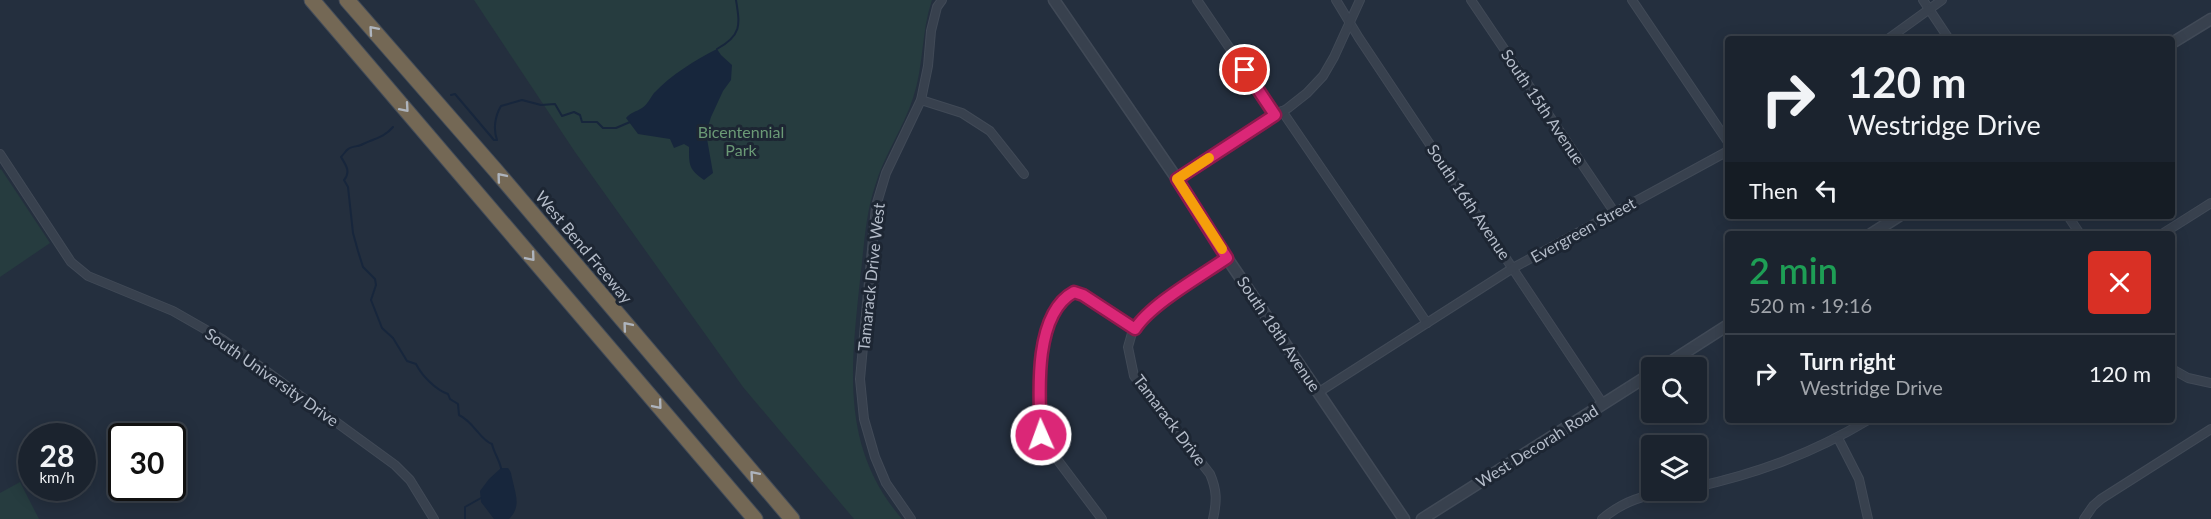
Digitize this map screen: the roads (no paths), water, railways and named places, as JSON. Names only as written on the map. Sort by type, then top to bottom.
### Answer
[{"type":"highway","points":[[312,0],[755,519]]},
{"type":"highway","name":"West Bend Freeway","points":[[347,0],[497,172],[792,519]]},
{"type":"street","name":"Tamarack Drive West","points":[[911,519],[886,483],[875,457],[864,419],[860,379],[876,206],[886,173],[921,100],[928,66],[931,31],[937,7],[942,0]]},
{"type":"street","name":"South 18th Avenue","points":[[1054,0],[1177,179],[1227,258],[1404,519]]},
{"type":"street","points":[[1197,0],[1427,323]]},
{"type":"street","name":"South 16th Avenue","points":[[1336,0],[1603,404]]},
{"type":"street","points":[[1177,179],[1307,93],[1323,76],[1344,38],[1360,0]]},
{"type":"street","name":"South 15th Avenue","points":[[1471,0],[1615,213]]},
{"type":"street","points":[[1632,0],[1725,138]]},
{"type":"street","points":[[1923,0],[1947,36]]},
{"type":"street","points":[[1892,36],[1942,0]]},
{"type":"street","points":[[2175,41],[2211,19]]},
{"type":"street","points":[[921,100],[962,113],[990,131],[1024,174]]},
{"type":"street","name":"Evergreen Street","points":[[1319,392],[1514,268],[1725,153]]},
{"type":"street","name":"South University Drive","points":[[0,154],[71,262],[88,276],[173,311],[222,339],[395,465],[410,480],[434,519]]},
{"type":"street","points":[[2167,231],[2211,203]]},
{"type":"street","points":[[1876,231],[1894,219]]},
{"type":"street","points":[[1102,519],[1041,435],[1039,377],[1049,324],[1066,297],[1074,292],[1092,300],[1135,329],[1153,309],[1227,258]]},
{"type":"street","points":[[1677,357],[1725,327]]},
{"type":"street","name":"Tamarack Drive","points":[[1135,329],[1128,347],[1134,376],[1210,474],[1216,489],[1213,519]]},
{"type":"street","points":[[2175,371],[2188,378],[2211,383]]},
{"type":"street","name":"West Decorah Road","points":[[1422,519],[1641,380]]},
{"type":"street","points":[[1707,484],[1758,471],[1801,456],[1863,423]]},
{"type":"street","points":[[2084,519],[2101,499],[2211,429]]},
{"type":"street","points":[[1838,438],[1858,479],[1868,519]]},
{"type":"street","points":[[1602,519],[1617,506],[1641,496]]},
{"type":"water","points":[[717,49],[732,65],[731,80],[723,91],[706,133],[713,173],[704,180],[695,173],[691,166],[689,147],[684,144],[674,148],[670,139],[638,134],[626,118],[644,106],[661,86],[676,74]]},
{"type":"water","points":[[501,468],[508,468],[510,471],[516,497],[515,510],[509,519],[494,519],[481,502],[480,491]]},
{"type":"waterway","points":[[717,49],[731,39],[737,29],[736,0]]},
{"type":"waterway","points":[[451,95],[455,94],[494,140],[497,140],[495,123],[501,106],[522,100],[541,105],[555,104],[562,116],[574,112],[580,115],[582,122],[597,122],[603,128],[616,128],[630,122]]},
{"type":"waterway","points":[[393,127],[382,136],[352,147],[341,157],[347,168],[344,180],[348,187],[353,233],[358,251],[363,267],[375,279],[376,285],[371,300],[382,328],[393,338],[407,361],[416,364],[430,382],[458,404],[459,415],[492,444],[501,468]]},
{"type":"waterway","points":[[465,519],[465,507],[481,498]]},
{"type":"park label","name":"Bicentennial Park","points":[[741,141]]}]
